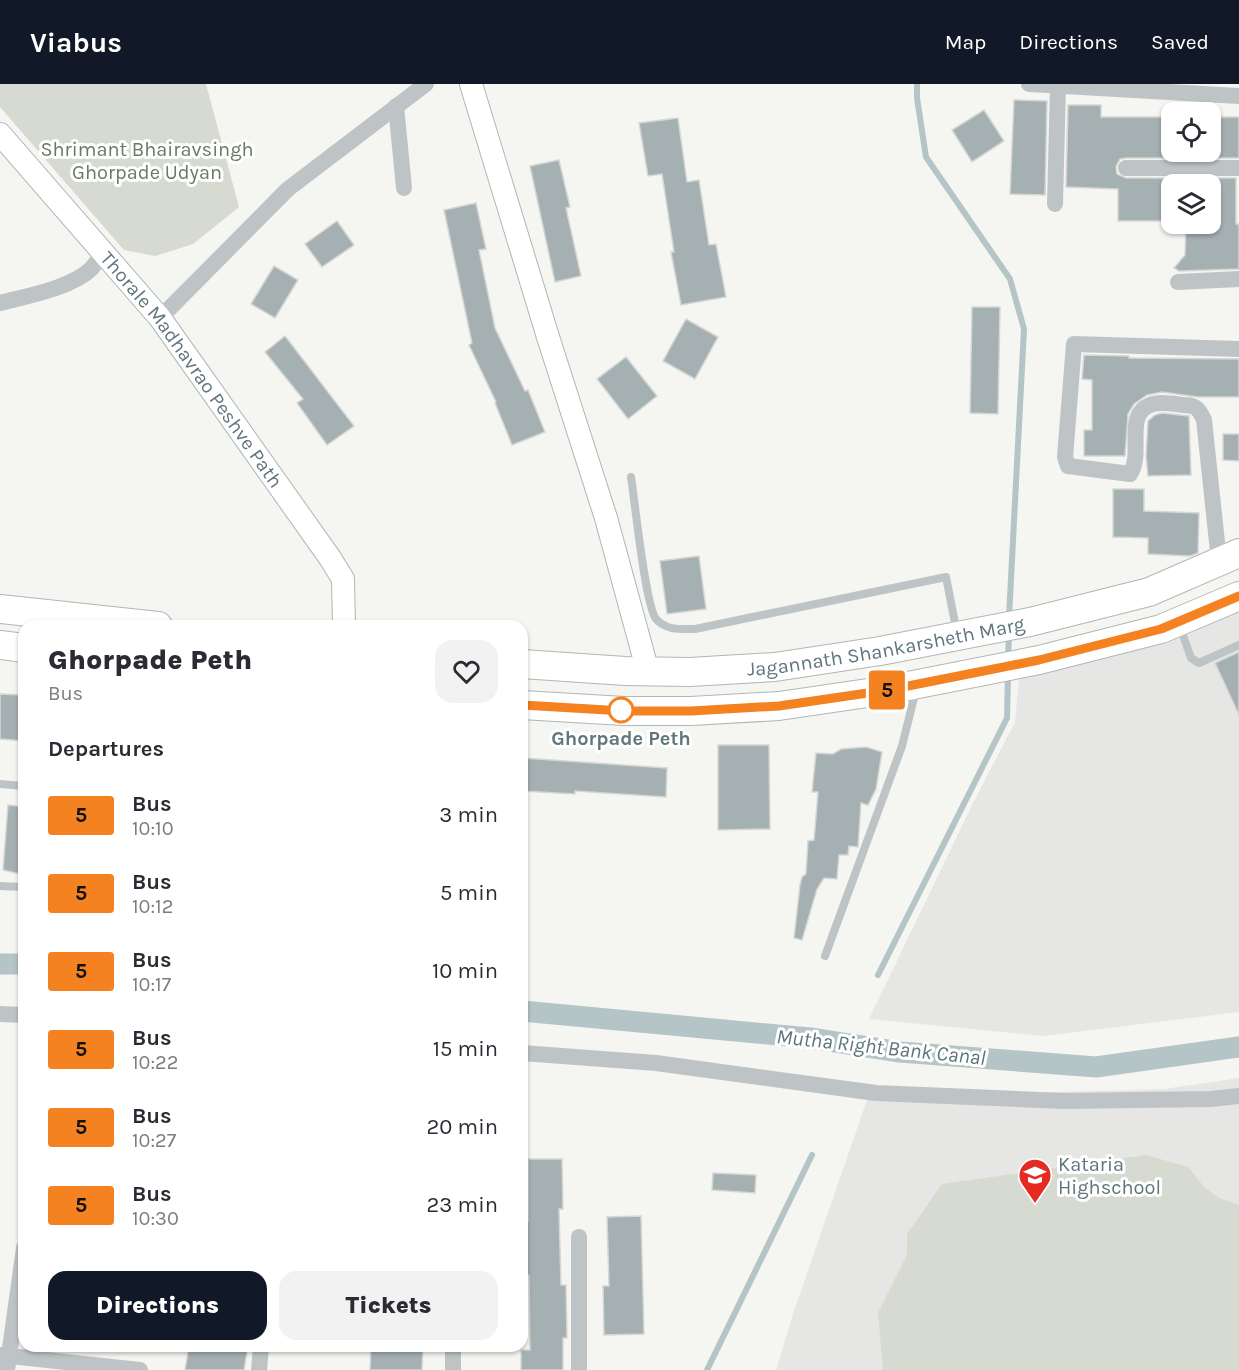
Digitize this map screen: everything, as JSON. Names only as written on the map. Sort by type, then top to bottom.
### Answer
[{"type":"highway","name":"Jagannath Shankarsheth Marg","points":[[528,664],[648,672],[776,667],[880,651],[1059,614],[1149,592],[1229,557]]},
{"type":"highway","name":"Jagannath Shankarsheth Marg","points":[[528,705],[624,711],[691,711],[779,706],[917,684],[1069,652],[1161,629],[1239,596]]},
{"type":"highway","points":[[0,609],[102,620]]},
{"type":"highway","points":[[0,645],[18,647]]},
{"type":"street","points":[[160,318],[288,189],[426,84]]},
{"type":"street","points":[[471,84],[606,518],[648,672]]},
{"type":"street","points":[[1029,84],[1154,88],[1239,96]]},
{"type":"street","points":[[1055,204],[1058,86]]},
{"type":"street","points":[[396,106],[404,188]]},
{"type":"street","name":"Thorale Madhavrao Peshve Path","points":[[0,134],[160,318],[343,579],[344,620]]},
{"type":"street","points":[[1126,168],[1239,168]]},
{"type":"street","points":[[0,303],[38,294],[73,281],[92,268],[103,252]]},
{"type":"street","points":[[1178,282],[1239,279]]},
{"type":"street","points":[[1229,557],[1204,420],[1200,410],[1193,405],[1152,404],[1143,409],[1137,417],[1135,466],[1130,474],[1068,466],[1065,457],[1074,344],[1239,349]]},
{"type":"street","points":[[0,1014],[18,1016]]},
{"type":"street","points":[[528,1053],[657,1063],[876,1093],[1064,1101],[1211,1099],[1239,1096]]},
{"type":"street","points":[[579,1237],[579,1370]]},
{"type":"street","points":[[18,1283],[5,1360],[140,1370]]},
{"type":"street","points":[[259,1370],[260,1352]]},
{"type":"street","points":[[453,1352],[453,1370]]},
{"type":"lane","points":[[631,477],[649,598],[656,618],[669,629],[695,629],[946,577],[964,634]]},
{"type":"lane","points":[[1178,622],[1191,658],[1199,663],[1239,645]]},
{"type":"lane","points":[[825,956],[902,746],[917,684]]},
{"type":"lane","points":[[0,784],[18,786]]},
{"type":"lane","points":[[0,886],[18,887]]},
{"type":"shaded area","points":[[1239,610],[1239,1012],[1044,1036],[869,1019],[972,805],[1015,722],[1019,678],[1178,638]]},
{"type":"shaded area","name":"Kataria Highschool","points":[[1239,1078],[1239,1370],[776,1370],[868,1097],[1164,1089]]},
{"type":"green space","name":"Shrimant Bhairavsingh Ghorpade Udyan","points":[[0,84],[206,84],[239,207],[193,244],[155,256],[124,250],[0,107]]},
{"type":"green space","points":[[1146,1155],[1188,1167],[1205,1188],[1219,1198],[1239,1205],[1239,1370],[883,1370],[878,1313],[907,1255],[907,1234],[942,1184]]},
{"type":"building","points":[[1014,100],[1047,101],[1045,195],[1010,194]]},
{"type":"building","points":[[1068,105],[1101,105],[1101,117],[1161,117],[1161,158],[1120,159],[1116,167],[1117,174],[1126,178],[1161,178],[1161,221],[1118,221],[1118,189],[1066,187]]},
{"type":"building","points":[[984,110],[1004,141],[972,162],[952,130]]},
{"type":"building","points":[[1221,117],[1239,117],[1239,158],[1221,158]]},
{"type":"building","points":[[678,118],[687,182],[699,180],[709,245],[716,244],[726,297],[681,305],[671,252],[674,252],[662,174],[648,176],[639,123]]},
{"type":"building","points":[[559,160],[570,207],[566,208],[581,276],[555,282],[530,166]]},
{"type":"building","points":[[1221,178],[1236,178],[1239,269],[1179,271],[1174,268],[1185,255],[1186,234],[1221,234]]},
{"type":"building","points":[[476,203],[486,249],[479,250],[495,328],[525,391],[528,390],[545,432],[512,445],[496,402],[469,345],[472,343],[444,210]]},
{"type":"building","points":[[337,221],[354,245],[322,267],[305,244]]},
{"type":"building","points":[[274,266],[298,280],[275,318],[251,304]]},
{"type":"building","points":[[972,307],[1000,307],[998,414],[970,413]]},
{"type":"building","points":[[686,319],[718,337],[695,379],[663,361]]},
{"type":"building","points":[[285,336],[354,426],[327,445],[297,403],[303,399],[265,352]]},
{"type":"building","points":[[1084,355],[1129,356],[1129,358],[1239,359],[1239,397],[1198,397],[1162,392],[1147,395],[1134,404],[1128,414],[1125,456],[1084,456],[1084,430],[1092,430],[1092,380],[1082,379]]},
{"type":"building","points":[[626,357],[657,396],[628,419],[597,379]]},
{"type":"building","points":[[1162,413],[1189,416],[1191,475],[1148,476],[1146,456],[1148,421]]},
{"type":"building","points":[[1223,434],[1239,434],[1239,461],[1223,460]]},
{"type":"building","points":[[1113,489],[1144,489],[1144,511],[1199,513],[1198,553],[1190,556],[1148,554],[1148,538],[1113,537]]},
{"type":"building","points":[[699,556],[706,609],[667,614],[660,561]]},
{"type":"building","points":[[1239,652],[1239,715],[1215,663]]},
{"type":"building","points":[[0,694],[18,695],[18,740],[0,739]]},
{"type":"building","points":[[718,745],[769,745],[770,829],[718,830]]},
{"type":"building","points":[[866,747],[882,752],[876,789],[868,805],[861,803],[858,847],[849,846],[848,855],[839,855],[837,879],[824,878],[817,889],[802,940],[794,938],[800,885],[802,877],[806,874],[808,841],[814,840],[818,792],[812,792],[816,753],[833,754],[841,749]]},
{"type":"building","points":[[528,758],[667,768],[666,797],[575,791],[575,794],[528,791]]},
{"type":"building","points":[[8,805],[18,806],[18,874],[3,870]]},
{"type":"building","points":[[528,1159],[562,1159],[563,1209],[559,1209],[561,1285],[566,1285],[567,1338],[563,1338],[563,1370],[521,1370],[521,1352],[530,1350]]},
{"type":"building","points":[[713,1173],[756,1175],[755,1193],[712,1190]]},
{"type":"building","points":[[641,1216],[644,1334],[604,1335],[603,1286],[609,1286],[607,1217]]},
{"type":"building","points":[[188,1352],[247,1352],[244,1370],[185,1370]]},
{"type":"building","points":[[371,1352],[423,1352],[422,1370],[370,1370]]},
{"type":"waterway","points":[[917,84],[926,157],[1010,279],[1024,329],[1009,617]]},
{"type":"waterway","points":[[1008,659],[1009,634]]},
{"type":"waterway","points":[[878,975],[1007,718],[1008,673]]},
{"type":"waterway","name":"Mutha Right Bank Canal","points":[[0,964],[18,964]]},
{"type":"waterway","name":"Mutha Right Bank Canal","points":[[528,1012],[810,1038],[900,1052],[1096,1067],[1239,1047]]},
{"type":"waterway","points":[[707,1370],[812,1155]]},
{"type":"bus line","name":"5","points":[[528,705],[624,711],[691,711],[779,706],[888,690],[1039,660],[1161,629],[1239,596]]},
{"type":"place","name":"Ghorpade Peth","points":[[621,710]]},
{"type":"place","name":"Kataria Highschool","points":[[1035,1204]]}]
